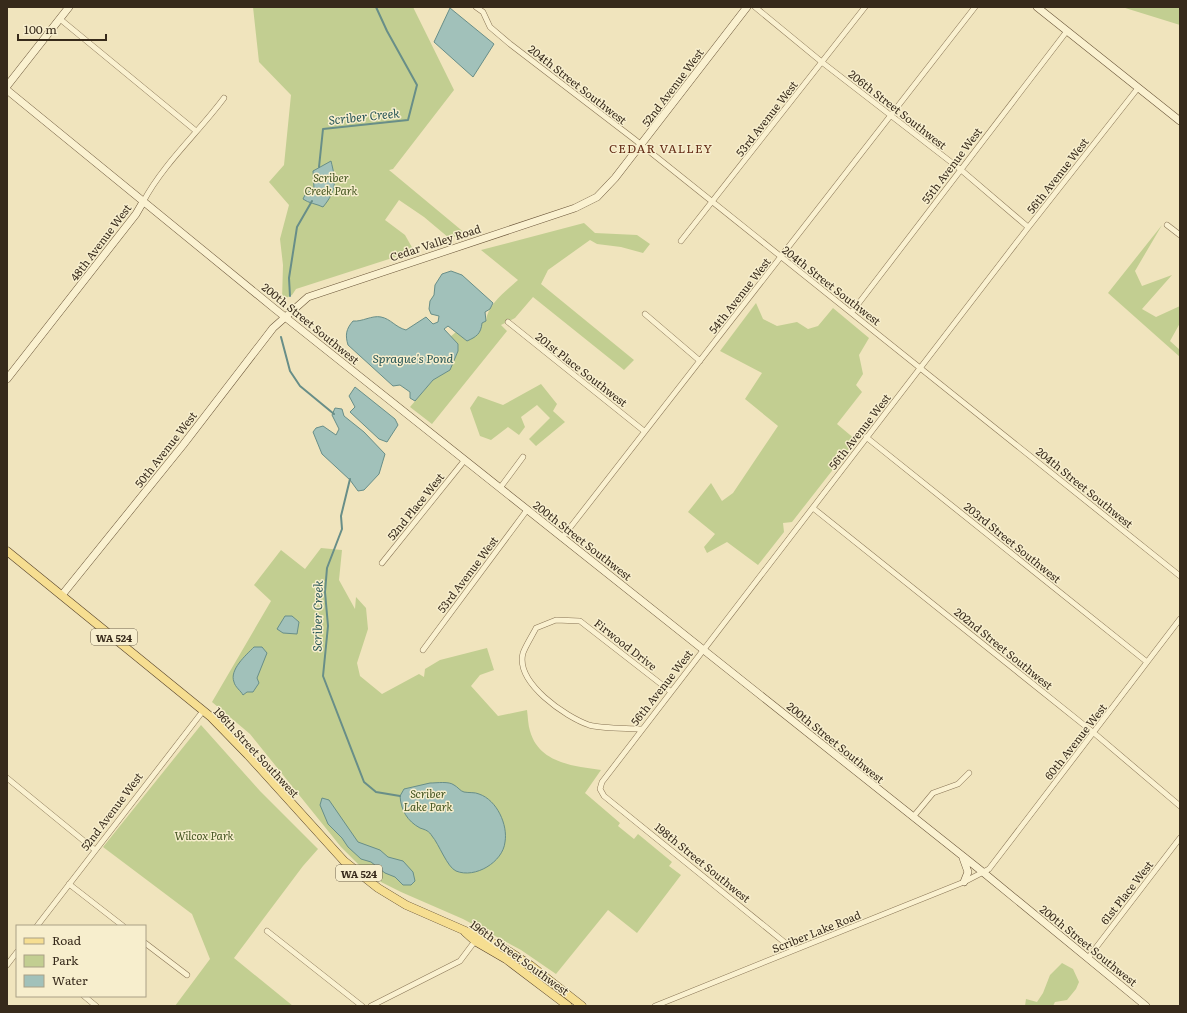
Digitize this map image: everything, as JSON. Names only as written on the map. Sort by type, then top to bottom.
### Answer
[{"type":"main road","name":"196th Street Southwest","points":[[7,551],[203,711],[248,755],[344,862],[378,888],[406,905],[458,926],[502,947],[530,965],[582,1006]]},
{"type":"main road","name":"196th Street Southwest","points":[[458,926],[475,941],[506,959],[568,1006]]},
{"type":"main road","points":[[475,941],[480,940],[497,947],[502,947]]},
{"type":"street","points":[[7,86],[69,7]]},
{"type":"street","name":"204th Street Southwest","points":[[476,7],[483,12],[490,27],[852,312],[920,369],[1180,576]]},
{"type":"street","name":"52nd Avenue West","points":[[596,197],[612,182],[748,7]]},
{"type":"street","name":"206th Street Southwest","points":[[755,7],[823,63],[960,169],[1028,227]]},
{"type":"street","name":"53rd Avenue West","points":[[681,241],[823,63],[865,7]]},
{"type":"street","name":"54th Avenue West","points":[[562,538],[975,7]]},
{"type":"street","points":[[1037,7],[1180,121]]},
{"type":"street","points":[[60,19],[196,131]]},
{"type":"street","name":"55th Avenue West","points":[[852,312],[1067,31]]},
{"type":"street","name":"56th Avenue West","points":[[600,790],[602,782],[670,691],[813,508],[1028,227],[1138,88]]},
{"type":"street","name":"200th Street Southwest","points":[[7,90],[143,202],[464,460],[984,873],[1146,1006]]},
{"type":"street","name":"48th Avenue West","points":[[7,379],[136,214],[150,189],[224,98]]},
{"type":"street","name":"Cedar Valley Road","points":[[285,316],[308,297],[575,208],[596,197]]},
{"type":"street","points":[[1167,225],[1180,235]]},
{"type":"street","points":[[645,314],[700,361]]},
{"type":"street","name":"50th Avenue West","points":[[62,596],[180,449],[277,323],[285,316]]},
{"type":"street","name":"201st Place Southwest","points":[[508,322],[644,431]]},
{"type":"street","name":"203rd Street Southwest","points":[[866,437],[1147,662]]},
{"type":"street","points":[[500,488],[523,457]]},
{"type":"street","name":"52nd Place West","points":[[382,563],[464,460]]},
{"type":"street","name":"202nd Street Southwest","points":[[813,508],[1094,733],[1180,806]]},
{"type":"street","name":"53rd Avenue West","points":[[423,650],[527,510]]},
{"type":"street","name":"60th Avenue West","points":[[984,873],[989,869],[1094,733],[1180,619]]},
{"type":"street","name":"Firwood Drive","points":[[641,729],[591,725],[567,715],[538,693],[524,669],[523,654],[536,628],[556,620],[580,621],[670,691]]},
{"type":"street","name":"52nd Avenue West","points":[[38,925],[203,711]]},
{"type":"street","points":[[913,817],[932,793],[958,784],[969,773]]},
{"type":"street","points":[[7,778],[95,850]]},
{"type":"street","name":"198th Street Southwest","points":[[600,790],[604,796],[633,820],[794,950]]},
{"type":"street","name":"61st Place West","points":[[1088,958],[1180,838]]},
{"type":"street","points":[[962,856],[968,872],[964,882]]},
{"type":"street","name":"Scriber Lake Road","points":[[654,1006],[984,873]]},
{"type":"street","points":[[69,884],[122,925]]},
{"type":"street","points":[[267,931],[362,1006]]},
{"type":"street","points":[[371,1006],[460,961],[475,941]]},
{"type":"street","points":[[146,944],[186,975]]},
{"type":"street","points":[[7,965],[16,953]]},
{"type":"street","points":[[85,997],[96,1006]]},
{"type":"green space","name":"Scriber Creek Park","points":[[253,7],[413,7],[454,90],[393,169],[389,170],[466,234],[449,238],[424,217],[399,200],[385,220],[405,235],[414,251],[296,289],[292,295],[282,300],[283,265],[280,239],[289,205],[269,182],[284,165],[291,95],[259,62]]},
{"type":"green space","points":[[1122,7],[1180,7],[1180,25]]},
{"type":"green space","points":[[584,223],[595,233],[637,235],[650,244],[643,253],[621,247],[597,244],[590,240],[548,270],[541,284],[634,360],[624,370],[533,297],[515,318],[501,325],[507,331],[432,424],[410,407],[433,380],[450,370],[458,351],[458,344],[450,337],[456,332],[467,341],[481,329],[482,323],[486,321],[490,309],[503,293],[518,280],[481,250]]},
{"type":"green space","points":[[1162,225],[1135,271],[1142,286],[1172,275],[1142,309],[1156,317],[1180,306],[1180,323],[1170,341],[1180,350],[1180,357],[1108,293]]},
{"type":"green space","points":[[756,303],[763,319],[777,326],[797,322],[808,329],[818,326],[833,308],[869,338],[859,355],[863,374],[856,385],[862,392],[837,424],[856,440],[792,522],[783,523],[784,532],[758,565],[727,542],[707,553],[704,547],[715,534],[688,512],[711,483],[722,501],[733,493],[778,426],[745,399],[762,373],[720,351]]},
{"type":"green space","points":[[541,384],[557,404],[553,411],[565,422],[536,446],[529,439],[550,418],[537,405],[521,417],[525,427],[519,435],[508,427],[491,440],[480,436],[470,408],[478,396],[503,405]]},
{"type":"green space","name":"Scriber Lake Park","points":[[321,548],[342,550],[339,580],[355,609],[356,597],[366,608],[368,629],[357,663],[360,676],[382,694],[419,674],[424,677],[425,669],[440,660],[487,648],[494,670],[480,675],[471,686],[498,716],[527,710],[530,731],[534,742],[541,750],[558,761],[579,767],[601,770],[585,793],[620,823],[618,826],[634,839],[638,834],[672,862],[669,866],[681,875],[637,933],[608,910],[556,974],[521,950],[463,919],[381,882],[361,867],[341,847],[250,734],[212,702],[271,601],[254,585],[281,550],[305,569]]},
{"type":"green space","name":"Wilcox Park","points":[[201,725],[260,791],[318,849],[303,866],[234,958],[293,1006],[175,1006],[210,959],[192,914],[103,847]]},
{"type":"green space","points":[[1062,963],[1073,969],[1079,982],[1076,989],[1067,1000],[1055,1002],[1053,1006],[1025,1006],[1026,999],[1037,1002],[1043,993],[1050,975]]},
{"type":"water","points":[[450,8],[494,44],[473,77],[434,42]]},
{"type":"water","points":[[331,161],[334,174],[334,185],[328,201],[323,207],[307,202],[303,199],[305,195],[314,188],[313,171]]},
{"type":"water","name":"Sprague's Pond","points":[[451,271],[462,275],[493,303],[490,309],[485,312],[486,321],[482,323],[478,335],[473,338],[467,341],[448,326],[444,329],[458,344],[458,351],[450,370],[433,380],[415,401],[410,398],[410,392],[400,385],[393,386],[348,345],[347,332],[353,321],[360,321],[374,317],[384,318],[406,330],[426,317],[433,324],[438,322],[439,316],[431,314],[429,309],[430,301],[434,295],[435,285],[442,274]]},
{"type":"water","points":[[355,387],[395,419],[398,425],[387,442],[379,439],[350,412],[355,407],[349,396]]},
{"type":"water","points":[[335,408],[342,409],[344,416],[364,432],[385,454],[379,474],[364,490],[358,491],[350,480],[322,454],[313,432],[316,428],[323,426],[336,435],[339,429],[332,415]]},
{"type":"water","points":[[285,616],[292,616],[299,622],[297,634],[283,633],[277,629]]},
{"type":"water","points":[[254,647],[262,647],[267,653],[257,678],[259,683],[253,692],[247,692],[243,695],[235,684],[233,677],[239,663]]},
{"type":"water","points":[[430,783],[452,784],[463,791],[477,793],[485,797],[496,807],[505,828],[505,842],[503,849],[494,862],[479,871],[471,873],[456,871],[449,865],[430,833],[415,825],[408,818],[403,810],[400,796],[404,789]]},
{"type":"water","points":[[322,798],[329,800],[358,842],[380,850],[388,857],[403,861],[413,872],[415,881],[411,885],[403,885],[395,877],[385,873],[371,862],[361,859],[348,847],[342,838],[328,824],[320,805]]},
{"type":"waterway","name":"Scriber Creek","points":[[319,167],[323,129],[408,120],[417,85],[387,31],[376,7]]},
{"type":"waterway","name":"Scriber Creek","points":[[290,296],[289,278],[297,227],[312,201]]},
{"type":"waterway","name":"Scriber Creek","points":[[281,337],[290,371],[300,386],[334,414]]},
{"type":"waterway","name":"Scriber Creek","points":[[350,479],[341,516],[342,529],[327,568],[325,592],[328,626],[323,676],[364,782],[376,792],[400,796]]},
{"type":"district","name":"CEDAR VALLEY","points":[[661,148]]}]
